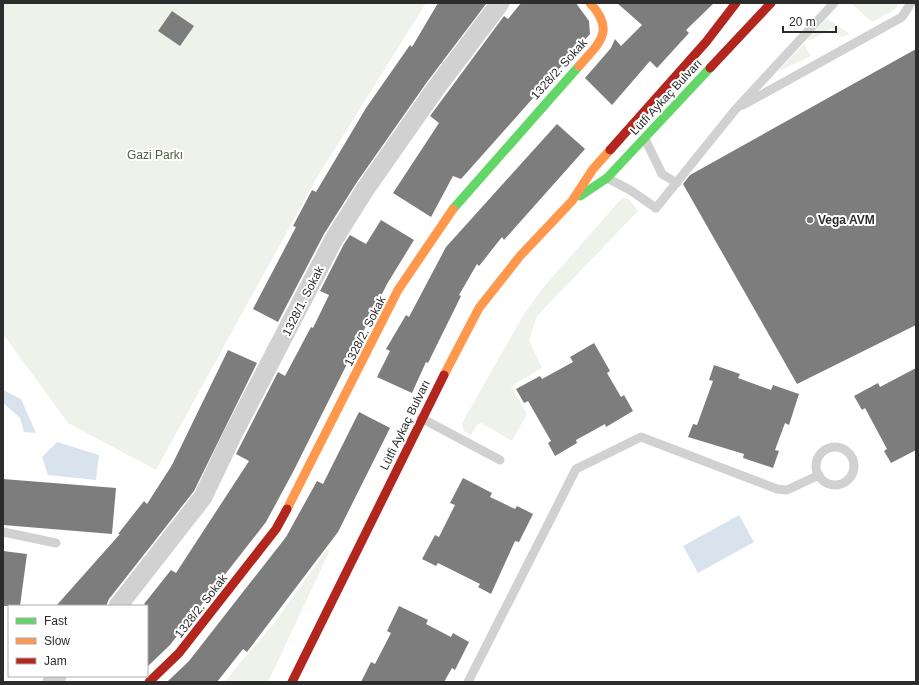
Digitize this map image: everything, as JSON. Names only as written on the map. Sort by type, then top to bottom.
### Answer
[{"type":"main road","name":"1328/2. Sokak","points":[[149,682],[179,654],[276,529],[304,478],[398,290],[459,200],[602,40],[605,30],[603,21],[597,9],[590,3]]},
{"type":"main road","name":"Lütfi Aykaç Bulvarı","points":[[292,682],[421,418],[479,308],[520,256],[572,201],[593,168],[706,42],[736,3]]},
{"type":"main road","name":"Lütfi Aykaç Bulvarı","points":[[572,201],[607,178],[771,3]]},
{"type":"street","name":"1328/1. Sokak","points":[[119,605],[204,497],[232,436],[334,239],[366,188],[431,94],[500,3]]},
{"type":"lane","points":[[607,178],[630,190],[656,208],[735,110],[834,3]]},
{"type":"lane","points":[[735,110],[902,17],[911,3]]},
{"type":"lane","points":[[644,138],[662,174],[677,183]]},
{"type":"lane","points":[[421,418],[500,460]]},
{"type":"lane","points":[[468,682],[576,469],[641,437],[777,489],[787,490],[819,475]]},
{"type":"lane","points":[[827,448],[840,448],[850,455],[854,466],[845,482],[834,484],[828,483],[819,475],[816,470],[818,457],[827,448]]},
{"type":"lane","points":[[3,532],[56,543]]},
{"type":"green space","name":"Gazi Parkı","points":[[3,3],[426,3],[316,179],[156,470],[68,423],[3,334]]},
{"type":"green space","points":[[851,3],[898,3],[896,9],[872,22]]},
{"type":"green space","points":[[827,19],[850,34],[842,37],[832,28],[809,41],[807,38]]},
{"type":"green space","points":[[804,44],[811,56],[777,72]]},
{"type":"green space","points":[[622,198],[629,199],[638,211],[537,316],[529,340],[542,368],[511,386],[527,414],[512,441],[481,423],[477,425],[471,435],[464,431],[462,423],[523,316],[541,290]]},
{"type":"green space","points":[[327,549],[330,550],[268,682],[224,682],[275,622]]},
{"type":"shaded area","points":[[3,390],[21,399],[36,433],[24,432],[20,418],[3,403]]},
{"type":"shaded area","points":[[57,442],[99,455],[96,480],[48,475],[42,457]]},
{"type":"shaded area","points":[[739,515],[754,542],[698,573],[683,546]]},
{"type":"building","points":[[438,3],[486,4],[427,82],[357,182],[324,234],[278,322],[253,309],[296,227],[293,226],[312,190],[316,192],[366,108],[410,45],[412,47]]},
{"type":"building","points":[[521,3],[576,3],[589,21],[590,34],[461,179],[453,176],[431,217],[393,193],[439,123],[430,116],[504,16],[508,19]]},
{"type":"building","points":[[617,3],[714,3],[686,30],[689,33],[657,68],[650,61],[612,105],[585,78],[611,48],[615,39],[621,46],[642,25]]},
{"type":"building","points":[[172,11],[194,26],[180,46],[158,31]]},
{"type":"building","name":"Vega AVM","points":[[916,49],[916,325],[797,384],[683,184],[690,175]]},
{"type":"building","points":[[557,124],[585,149],[504,240],[502,237],[479,266],[477,264],[459,295],[461,296],[428,363],[426,362],[412,393],[377,377],[390,351],[386,349],[406,315],[409,317],[446,247]]},
{"type":"building","points":[[381,220],[414,240],[387,284],[293,472],[266,522],[170,645],[148,666],[148,605],[144,604],[171,570],[176,573],[249,461],[236,454],[278,372],[285,376],[311,327],[313,328],[329,295],[320,291],[344,244],[350,235],[366,244]]},
{"type":"building","points":[[594,343],[610,371],[607,373],[621,397],[624,395],[633,411],[606,427],[605,424],[576,440],[577,443],[555,456],[548,443],[551,441],[528,401],[524,403],[516,389],[540,376],[542,379],[573,362],[570,357]]},
{"type":"building","points":[[228,350],[257,363],[194,491],[109,599],[106,605],[57,605],[120,534],[118,534],[144,501],[147,504],[172,465]]},
{"type":"building","points":[[714,365],[740,374],[738,378],[771,390],[773,385],[799,394],[789,425],[785,423],[775,450],[779,451],[773,468],[743,458],[744,454],[688,437],[693,424],[697,425],[713,381],[709,380]]},
{"type":"building","points":[[916,368],[916,450],[891,463],[884,451],[887,449],[865,408],[862,410],[854,396],[878,383],[880,387]]},
{"type":"building","points":[[359,412],[390,428],[338,532],[247,652],[243,649],[217,682],[167,682],[189,661],[286,537],[317,481],[323,484]]},
{"type":"building","points":[[463,478],[492,493],[490,497],[515,509],[517,506],[533,514],[519,542],[515,541],[491,594],[478,587],[480,584],[438,563],[436,566],[422,559],[435,535],[439,537],[455,505],[450,503]]},
{"type":"building","points":[[3,479],[116,488],[112,534],[3,525]]},
{"type":"building","points":[[3,551],[27,554],[20,605],[3,606]]},
{"type":"building","points":[[399,606],[428,620],[426,624],[451,637],[453,633],[469,642],[455,670],[452,668],[444,682],[361,682],[371,662],[375,664],[391,633],[387,631]]},
{"type":"traffic: fast","points":[[453,209],[579,66]]},
{"type":"traffic: fast","points":[[580,196],[607,178],[710,68]]},
{"type":"traffic: slow","points":[[579,66],[593,50],[602,36],[602,21],[590,3]]},
{"type":"traffic: slow","points":[[444,375],[479,308],[520,256],[572,201],[593,169],[610,150]]},
{"type":"traffic: slow","points":[[287,509],[398,290],[453,209]]},
{"type":"traffic: jam","points":[[610,150],[706,42],[736,3]]},
{"type":"traffic: jam","points":[[710,68],[771,3]]},
{"type":"traffic: jam","points":[[292,682],[444,375]]},
{"type":"traffic: jam","points":[[149,682],[179,653],[276,529],[287,509]]},
{"type":"place","name":"Vega AVM","points":[[810,220]]}]
